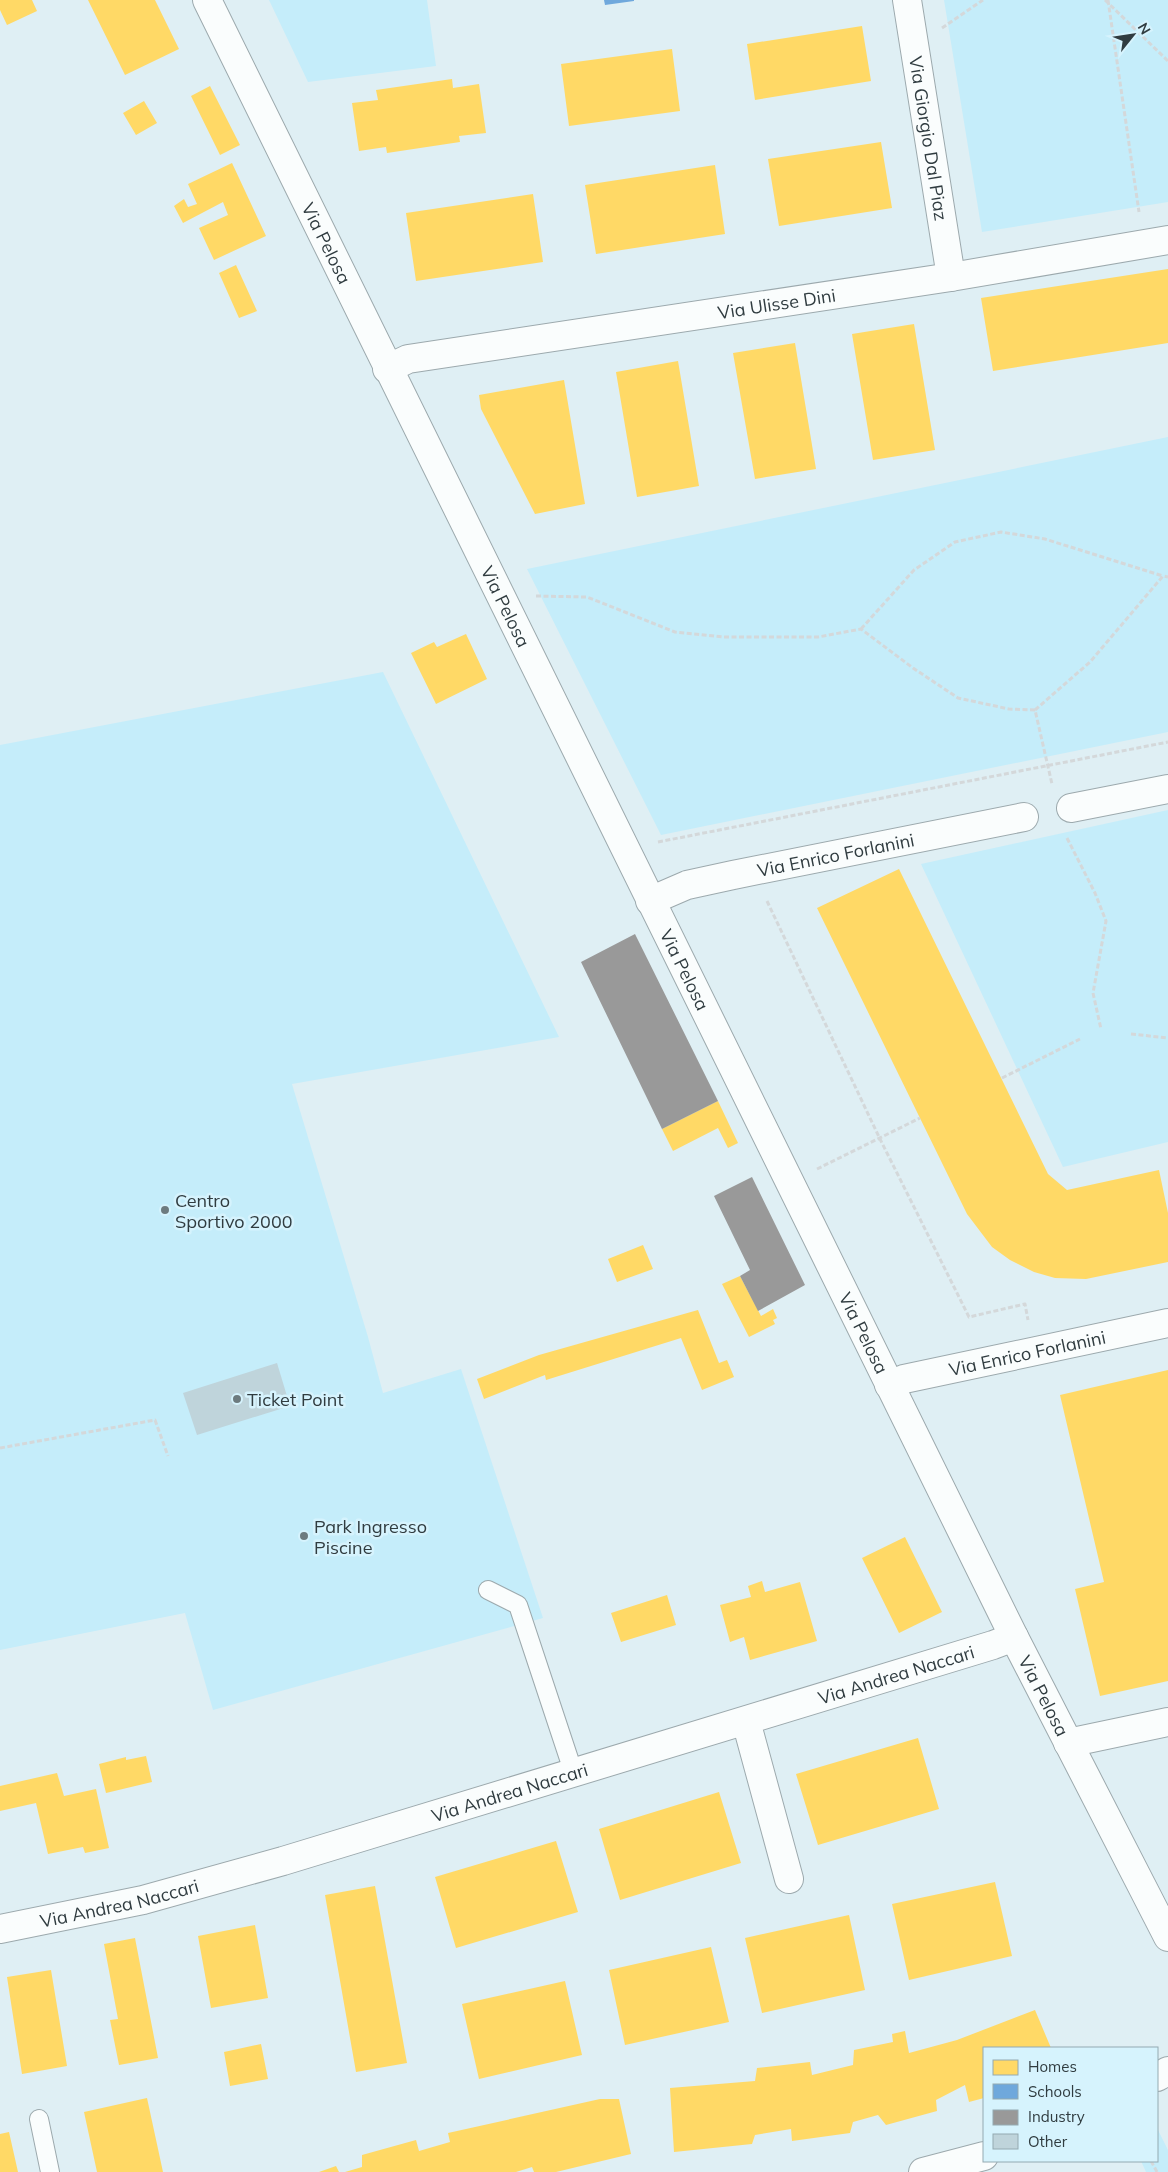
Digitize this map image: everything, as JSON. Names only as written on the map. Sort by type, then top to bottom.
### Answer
[{"type":"street","name":"Via Pelosa","points":[[207,0],[387,369],[1014,1637],[1168,1937]]},
{"type":"street","name":"Via Giorgio Dal Piaz","points":[[907,0],[952,277]]},
{"type":"street","name":"Via Ulisse Dini","points":[[387,369],[408,359],[952,277],[1168,240]]},
{"type":"street","points":[[1063,801],[1168,788]]},
{"type":"street","name":"Via Enrico Forlanini","points":[[650,901],[688,885],[1024,817]]},
{"type":"street","name":"Via Enrico Forlanini","points":[[889,1385],[904,1379],[1168,1323]]},
{"type":"street","name":"Via Andrea Naccari","points":[[0,1928],[153,1898],[283,1861],[574,1774],[1014,1637]]},
{"type":"street","points":[[746,1720],[789,1879]]},
{"type":"street","points":[[1068,1743],[1168,1722]]},
{"type":"street","points":[[923,2172],[983,2156]]},
{"type":"lane","points":[[488,1590],[518,1605],[574,1774]]},
{"type":"lane","points":[[39,2118],[50,2172]]},
{"type":"path","points":[[938,23],[939,30],[983,0]]},
{"type":"path","points":[[1107,1],[1168,60]]},
{"type":"path","points":[[1107,1],[1139,216]]},
{"type":"path","points":[[535,596],[587,597],[675,632],[724,637],[818,637],[861,629],[914,570],[955,542],[1001,532],[1045,539],[1168,577]]},
{"type":"path","points":[[861,629],[913,668],[958,698],[1009,709],[1036,710],[1090,662],[1163,576]]},
{"type":"path","points":[[1036,710],[1048,767],[1063,801]]},
{"type":"path","points":[[649,844],[1168,742]]},
{"type":"path","points":[[1066,836],[1068,844],[1095,893],[1106,921],[1092,993],[1101,1029]]},
{"type":"path","points":[[765,897],[880,1138],[969,1317],[1026,1304],[1034,1351]]},
{"type":"path","points":[[1131,1034],[1168,1038]]},
{"type":"path","points":[[1002,1078],[1080,1039]]},
{"type":"path","points":[[810,1173],[920,1118]]},
{"type":"path","points":[[0,1448],[155,1420],[168,1456]]},
{"type":"shaded area","points":[[269,0],[427,0],[436,66],[308,82]]},
{"type":"shaded area","points":[[944,0],[1168,0],[1168,202],[982,232]]},
{"type":"shaded area","points":[[1168,437],[1168,732],[661,835],[527,569]]},
{"type":"shaded area","name":"Centro Sportivo 2000","points":[[383,672],[559,1037],[292,1084],[383,1393],[461,1369],[543,1618],[213,1710],[185,1613],[0,1650],[0,745]]},
{"type":"shaded area","points":[[1168,810],[1168,1142],[1063,1167],[921,864]]},
{"type":"shaded area","points":[[1158,2130],[1168,2150],[1168,2172],[1146,2172],[1141,2162],[1158,2162]]},
{"type":"building: Homes","points":[[0,0],[32,0],[37,11],[7,25],[0,10]]},
{"type":"building: Homes","points":[[88,0],[155,0],[179,49],[125,75]]},
{"type":"building: Homes","points":[[862,26],[871,81],[755,100],[747,44]]},
{"type":"building: Homes","points":[[672,49],[680,111],[569,126],[561,64]]},
{"type":"building: Homes","points":[[452,79],[453,88],[479,84],[486,133],[459,136],[460,142],[387,153],[386,147],[359,151],[352,103],[378,100],[376,90]]},
{"type":"building: Homes","points":[[210,86],[240,145],[220,155],[191,96]]},
{"type":"building: Homes","points":[[144,101],[157,123],[136,135],[123,113]]},
{"type":"building: Homes","points":[[881,142],[892,208],[779,226],[768,159]]},
{"type":"building: Homes","points":[[232,163],[266,236],[214,260],[199,228],[228,215],[223,202],[183,223],[174,206],[184,199],[188,207],[197,204],[188,184]]},
{"type":"building: Homes","points":[[715,165],[725,234],[596,254],[585,185]]},
{"type":"building: Homes","points":[[533,194],[543,262],[416,281],[406,213]]},
{"type":"building: Homes","points":[[236,265],[257,311],[239,318],[219,273]]},
{"type":"building: Homes","points":[[1168,269],[1168,343],[993,371],[981,298]]},
{"type":"building: Homes","points":[[914,324],[935,450],[873,460],[852,334]]},
{"type":"building: Homes","points":[[795,343],[816,469],[755,479],[733,353]]},
{"type":"building: Homes","points":[[678,361],[699,486],[637,497],[616,372]]},
{"type":"building: Homes","points":[[564,380],[585,504],[535,514],[481,409],[479,395]]},
{"type":"building: Homes","points":[[466,634],[487,679],[436,704],[411,653],[434,642],[437,647]]},
{"type":"building: Homes","points":[[899,869],[1048,1174],[1067,1190],[1159,1170],[1168,1213],[1168,1262],[1086,1279],[1055,1278],[1034,1272],[1010,1260],[992,1247],[967,1214],[817,908]]},
{"type":"building: Homes","points":[[718,1101],[738,1143],[728,1148],[718,1128],[673,1151],[662,1129]]},
{"type":"building: Homes","points":[[643,1245],[653,1269],[617,1282],[608,1259]]},
{"type":"building: Homes","points":[[740,1276],[761,1316],[773,1309],[777,1318],[773,1320],[775,1324],[749,1337],[722,1284]]},
{"type":"building: Homes","points":[[698,1310],[719,1363],[727,1360],[734,1377],[702,1390],[681,1338],[546,1380],[545,1375],[484,1399],[477,1379],[539,1355]]},
{"type":"building: Homes","points":[[1168,1370],[1168,1681],[1100,1696],[1075,1589],[1104,1582],[1060,1395]]},
{"type":"building: Homes","points":[[905,1537],[942,1612],[899,1633],[862,1558]]},
{"type":"building: Homes","points":[[762,1581],[765,1592],[800,1582],[817,1641],[750,1660],[744,1637],[730,1642],[720,1605],[751,1597],[748,1586]]},
{"type":"building: Homes","points":[[667,1595],[676,1625],[621,1642],[611,1613]]},
{"type":"building: Homes","points":[[918,1738],[939,1809],[818,1845],[796,1774]]},
{"type":"building: Homes","points":[[146,1756],[152,1782],[106,1793],[99,1764],[126,1757],[126,1760]]},
{"type":"building: Homes","points":[[57,1773],[64,1796],[96,1789],[109,1848],[85,1853],[83,1847],[48,1854],[36,1803],[0,1811],[0,1786]]},
{"type":"building: Homes","points":[[719,1792],[741,1863],[620,1900],[599,1829]]},
{"type":"building: Homes","points":[[556,1841],[578,1912],[456,1948],[435,1877]]},
{"type":"building: Homes","points":[[995,1882],[1012,1956],[909,1980],[892,1904]]},
{"type":"building: Homes","points":[[375,1886],[407,2063],[356,2072],[325,1895]]},
{"type":"building: Homes","points":[[849,1915],[865,1990],[762,2013],[745,1938]]},
{"type":"building: Homes","points":[[255,1925],[268,1998],[211,2008],[198,1936]]},
{"type":"building: Homes","points":[[135,1938],[158,2058],[119,2065],[110,2020],[118,2019],[104,1944]]},
{"type":"building: Homes","points":[[711,1947],[729,2022],[625,2045],[609,1970]]},
{"type":"building: Homes","points":[[51,1970],[67,2066],[22,2074],[7,1977]]},
{"type":"building: Homes","points":[[565,1981],[582,2055],[479,2079],[462,2004]]},
{"type":"building: Homes","points":[[1035,2010],[1051,2047],[983,2047],[983,2098],[969,2102],[965,2085],[936,2100],[937,2111],[886,2125],[878,2115],[853,2122],[850,2133],[792,2141],[791,2129],[755,2135],[752,2144],[674,2152],[670,2088],[755,2081],[757,2068],[810,2062],[812,2075],[853,2065],[854,2050],[893,2042],[892,2034],[905,2031],[909,2053],[957,2040]]},
{"type":"building: Homes","points":[[261,2044],[268,2079],[230,2086],[224,2052]]},
{"type":"building: Homes","points":[[147,2098],[163,2172],[97,2172],[84,2112]]},
{"type":"building: Homes","points":[[600,2099],[619,2099],[631,2154],[556,2172],[534,2172],[532,2167],[516,2172],[345,2172],[362,2167],[362,2155],[416,2140],[419,2151],[450,2142],[448,2133]]},
{"type":"building: Homes","points":[[9,2132],[18,2172],[0,2172],[0,2134]]},
{"type":"building: Homes","points":[[336,2166],[339,2172],[319,2172]]},
{"type":"building: Schools","points":[[604,0],[634,0],[634,1],[605,5]]},
{"type":"building: Industry","points":[[635,934],[718,1101],[662,1129],[581,962]]},
{"type":"building: Industry","points":[[752,1177],[805,1285],[758,1311],[740,1276],[750,1270],[714,1196]]},
{"type":"building: Other","name":"Ticket Point","points":[[277,1363],[290,1406],[197,1435],[183,1393]]},
{"type":"place","name":"Centro Sportivo 2000","points":[[165,1210]]},
{"type":"place","name":"Ticket Point","points":[[237,1399]]},
{"type":"place","name":"Park Ingresso Piscine","points":[[304,1536]]}]
